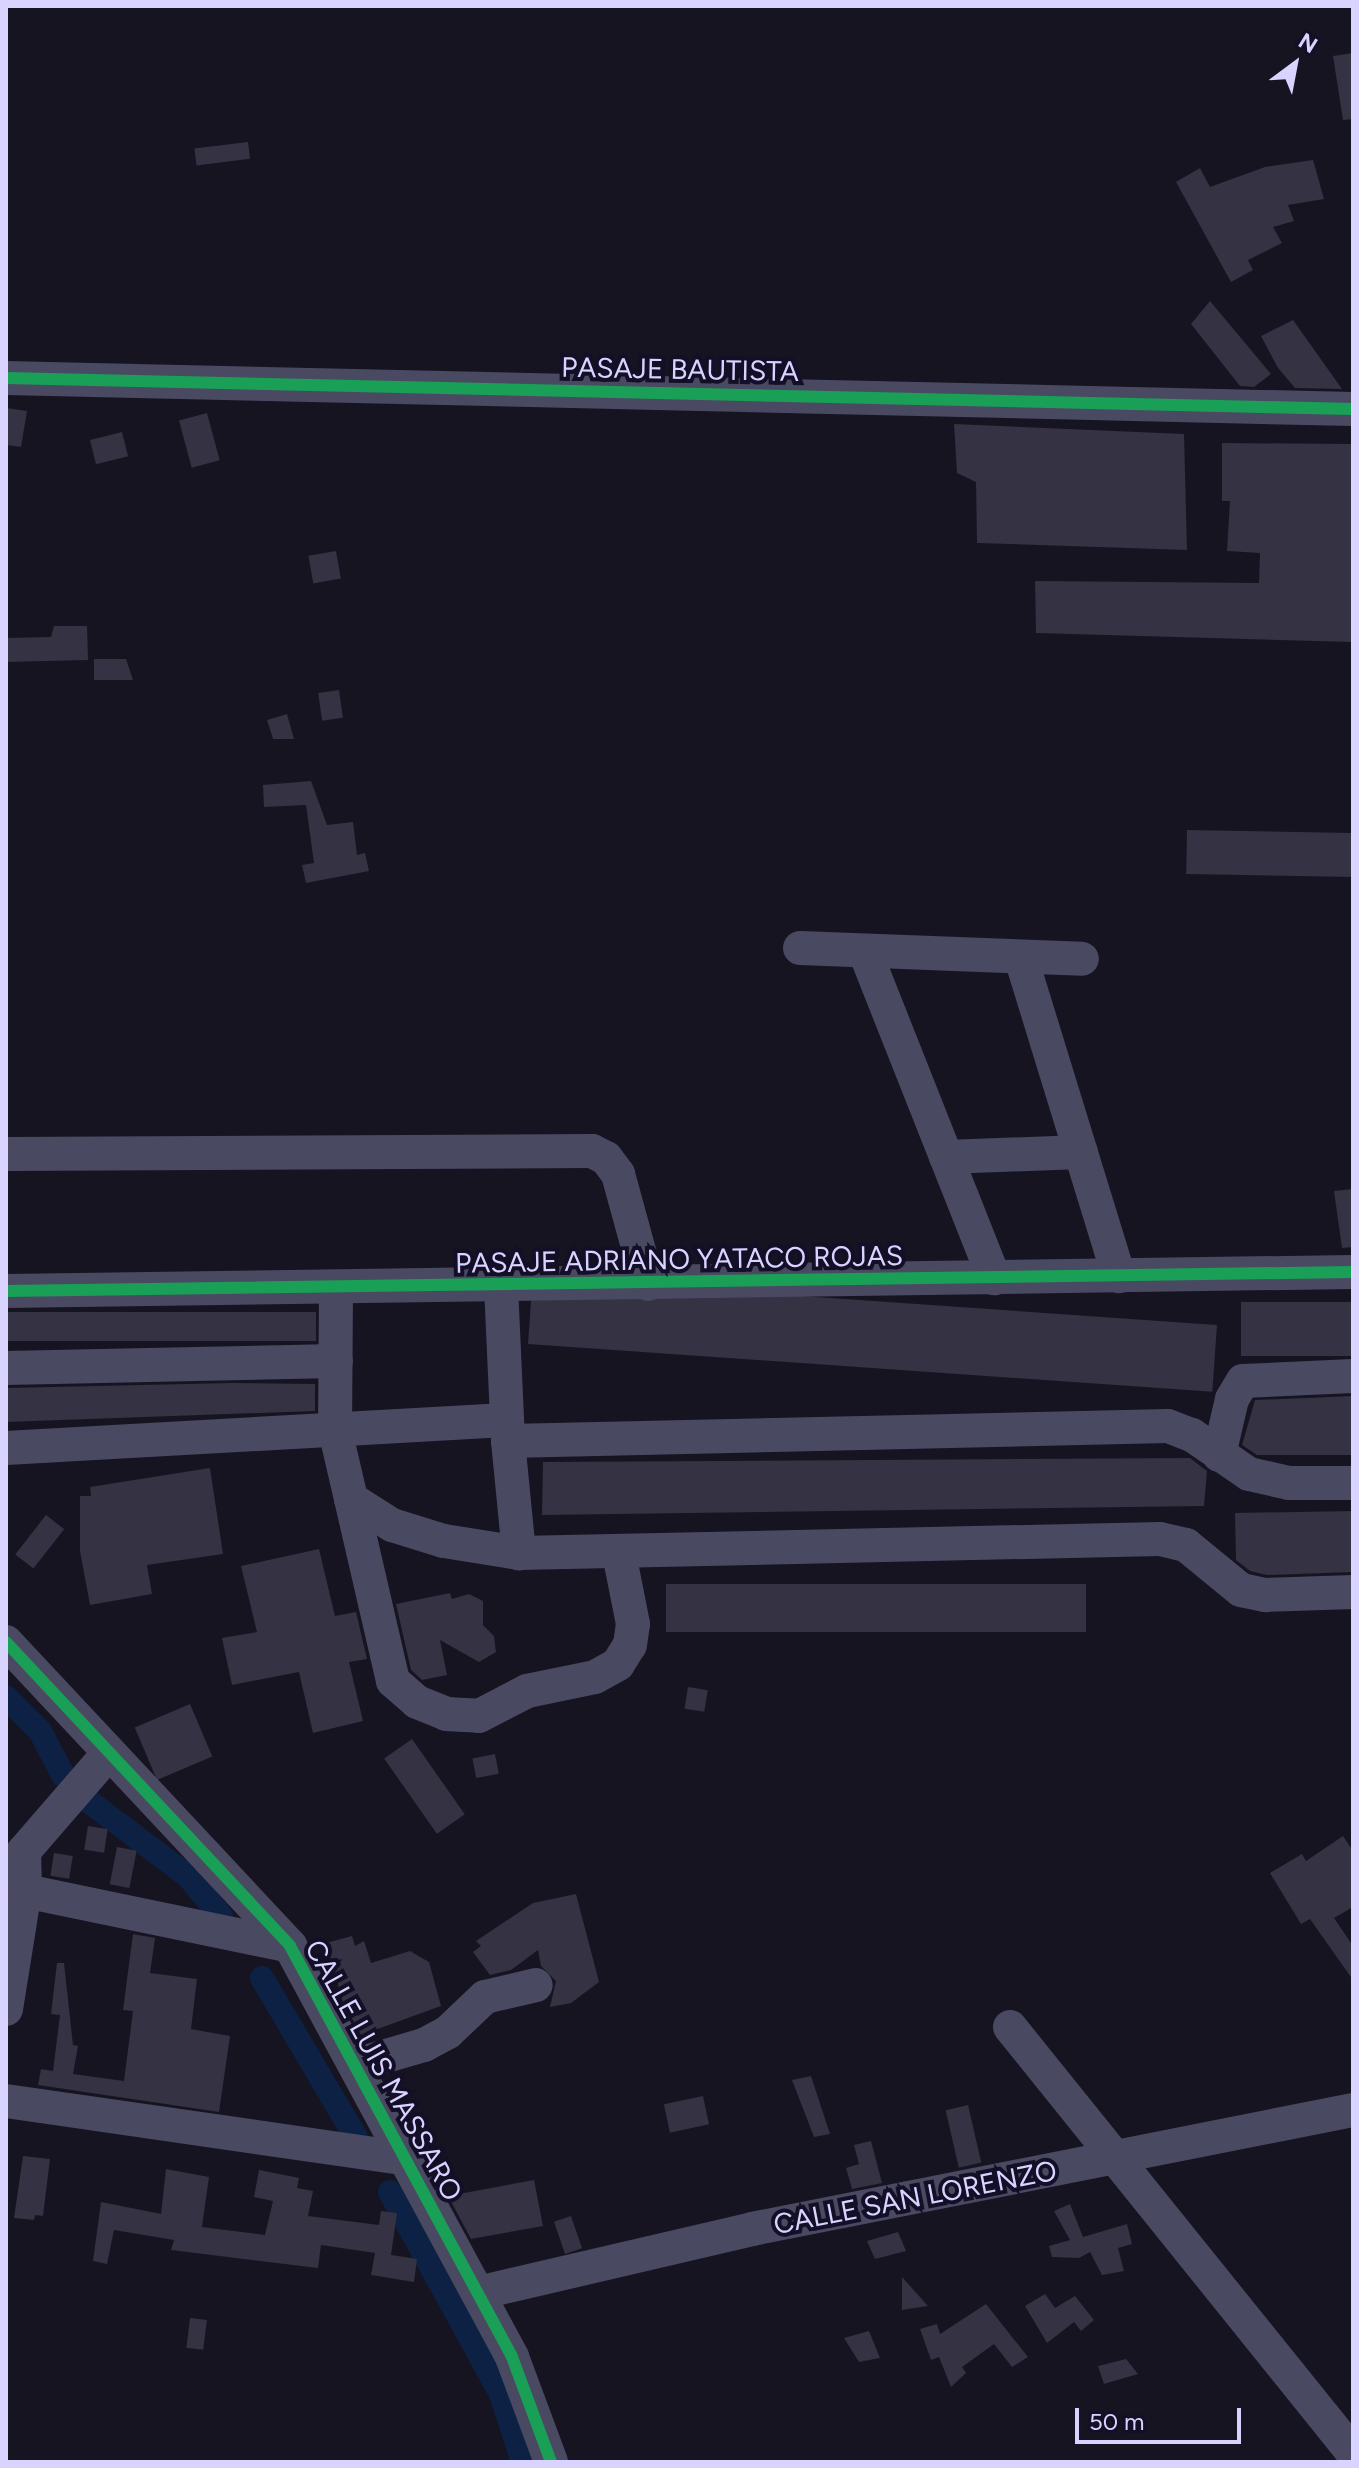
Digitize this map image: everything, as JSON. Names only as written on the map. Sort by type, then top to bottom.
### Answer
[{"type":"street","name":"PASAJE BAUTISTA","points":[[6,378],[1353,409]]},
{"type":"street","points":[[800,948],[1082,959]]},
{"type":"street","points":[[865,952],[994,1278]]},
{"type":"street","points":[[1021,958],[1119,1276]]},
{"type":"street","points":[[6,1154],[592,1151],[606,1158],[618,1174],[648,1284]]},
{"type":"street","points":[[946,1157],[1081,1152]]},
{"type":"street","name":"PASAJE ADRIANO YATACO ROJAS","points":[[6,1291],[336,1289],[1353,1272]]},
{"type":"street","points":[[501,1286],[507,1431],[519,1553]]},
{"type":"street","points":[[336,1289],[335,1430],[393,1681],[417,1702],[446,1714],[479,1716],[527,1691],[595,1677],[618,1664],[630,1645],[633,1624],[619,1553]]},
{"type":"street","points":[[6,1368],[336,1361]]},
{"type":"street","points":[[1219,1455],[1232,1399],[1243,1381],[1353,1376]]},
{"type":"street","points":[[6,1448],[335,1430],[1168,1426],[1192,1435],[1249,1474],[1289,1483],[1353,1483]]},
{"type":"street","points":[[351,1499],[392,1525],[444,1541],[519,1553],[1160,1539],[1186,1545],[1241,1590],[1265,1595],[1353,1592]]},
{"type":"street","name":"CALLE LUIS MASSARO","points":[[6,1642],[107,1755],[290,1946],[512,2357],[551,2462]]},
{"type":"street","points":[[6,2009],[18,1871],[107,1755]]},
{"type":"street","points":[[18,1871],[290,1946]]},
{"type":"street","points":[[355,2065],[424,2045],[448,2032],[485,1997],[536,1985]]},
{"type":"street","points":[[1010,2027],[1353,2453]]},
{"type":"street","points":[[6,2101],[407,2159]]},
{"type":"street","name":"CALLE SAN LORENZO","points":[[478,2293],[752,2229],[1353,2110]]},
{"type":"building","points":[[1353,53],[1353,119],[1343,120],[1333,56]]},
{"type":"building","points":[[248,142],[250,159],[196,165],[194,149]]},
{"type":"building","points":[[1313,160],[1324,199],[1288,205],[1294,221],[1273,227],[1282,243],[1248,260],[1253,270],[1231,282],[1176,182],[1200,168],[1210,187],[1265,167]]},
{"type":"building","points":[[1210,301],[1271,374],[1254,387],[1240,386],[1191,324]]},
{"type":"building","points":[[1293,320],[1342,389],[1295,388],[1278,368],[1261,336]]},
{"type":"building","points":[[6,408],[27,411],[21,447],[6,445]]},
{"type":"building","points":[[207,413],[220,460],[192,468],[179,421]]},
{"type":"building","points":[[954,424],[1184,434],[1187,550],[977,543],[976,482],[957,473]]},
{"type":"building","points":[[122,432],[128,456],[96,464],[90,440]]},
{"type":"building","points":[[1222,443],[1353,444],[1353,642],[1036,633],[1035,581],[1259,583],[1260,553],[1227,551],[1230,501],[1222,501]]},
{"type":"building","points":[[336,551],[341,579],[313,583],[308,556]]},
{"type":"building","points":[[54,626],[87,626],[88,660],[6,662],[6,638],[51,637]]},
{"type":"building","points":[[94,659],[126,659],[133,680],[94,680]]},
{"type":"building","points":[[339,690],[343,718],[322,721],[318,693]]},
{"type":"building","points":[[287,714],[294,739],[273,739],[267,720]]},
{"type":"building","points":[[311,781],[327,825],[353,822],[357,855],[365,853],[369,871],[306,883],[302,865],[314,863],[306,805],[264,807],[263,785]]},
{"type":"building","points":[[1187,830],[1353,833],[1352,877],[1186,874]]},
{"type":"building","points":[[1353,1189],[1353,1247],[1342,1248],[1334,1191]]},
{"type":"building","points":[[533,1277],[1217,1325],[1212,1392],[528,1344]]},
{"type":"building","points":[[1241,1302],[1353,1302],[1353,1356],[1241,1356]]},
{"type":"building","points":[[6,1312],[316,1312],[316,1341],[6,1341]]},
{"type":"building","points":[[315,1384],[315,1411],[6,1422],[6,1388]]},
{"type":"building","points":[[1353,1396],[1353,1455],[1257,1455],[1242,1445],[1255,1400]]},
{"type":"building","points":[[1190,1458],[1207,1471],[1204,1506],[542,1515],[543,1462]]},
{"type":"building","points":[[210,1468],[223,1554],[147,1565],[152,1594],[90,1605],[80,1551],[80,1496],[91,1496],[90,1487]]},
{"type":"building","points":[[1353,1511],[1353,1572],[1267,1575],[1250,1571],[1236,1560],[1235,1513]]},
{"type":"building","points":[[46,1515],[64,1529],[33,1569],[15,1554]]},
{"type":"building","points":[[319,1549],[335,1616],[356,1612],[367,1659],[349,1662],[363,1721],[313,1733],[299,1672],[232,1685],[222,1638],[257,1632],[241,1566]]},
{"type":"building","points":[[666,1584],[1086,1584],[1086,1632],[666,1632]]},
{"type":"building","points":[[450,1593],[452,1599],[469,1594],[483,1601],[483,1625],[494,1636],[496,1652],[479,1662],[440,1640],[447,1675],[422,1680],[411,1670],[396,1604]]},
{"type":"building","points":[[688,1687],[708,1690],[704,1712],[685,1709]]},
{"type":"building","points":[[190,1704],[212,1756],[157,1780],[135,1727]]},
{"type":"building","points":[[412,1739],[465,1814],[437,1834],[384,1759]]},
{"type":"building","points":[[495,1754],[499,1774],[476,1778],[472,1758]]},
{"type":"building","points":[[88,1826],[108,1829],[104,1853],[84,1850]]},
{"type":"building","points":[[1343,1836],[1353,1851],[1353,1907],[1334,1918],[1353,1946],[1353,1980],[1310,1919],[1301,1924],[1270,1873],[1302,1854],[1306,1861]]},
{"type":"building","points":[[117,1847],[137,1851],[129,1888],[110,1884]]},
{"type":"building","points":[[54,1853],[73,1856],[69,1879],[50,1876]]},
{"type":"building","points":[[576,1894],[599,1982],[571,2003],[550,2007],[556,1981],[541,1966],[538,1950],[511,1970],[490,1975],[473,1952],[481,1946],[476,1941],[533,1903]]},
{"type":"building","points":[[133,1934],[155,1938],[150,1973],[197,1979],[191,2029],[230,2036],[219,2112],[38,2085],[41,2069],[53,2071],[60,2015],[51,2014],[57,1963],[64,1963],[73,2045],[78,2046],[73,2074],[124,2081],[133,2011],[123,2010]]},
{"type":"building","points":[[352,1936],[355,1946],[364,1941],[371,1963],[410,1951],[429,1962],[441,2006],[361,2035],[343,2002],[326,1943]]},
{"type":"building","points":[[811,2076],[830,2134],[814,2137],[792,2080]]},
{"type":"building","points":[[703,2096],[709,2124],[670,2133],[664,2104]]},
{"type":"building","points":[[968,2105],[981,2162],[959,2168],[946,2110]]},
{"type":"building","points":[[871,2141],[882,2183],[852,2189],[846,2168],[859,2164],[854,2145]]},
{"type":"building","points":[[23,2156],[50,2159],[43,2216],[35,2215],[34,2220],[14,2218]]},
{"type":"building","points":[[166,2169],[209,2177],[202,2227],[265,2235],[273,2201],[254,2197],[259,2170],[299,2178],[297,2188],[313,2191],[308,2216],[379,2225],[381,2211],[397,2213],[391,2255],[417,2259],[414,2282],[371,2275],[375,2253],[321,2245],[318,2268],[171,2250],[174,2240],[114,2230],[107,2264],[93,2261],[101,2202],[161,2214]]},
{"type":"building","points":[[534,2180],[543,2226],[471,2239],[448,2196]]},
{"type":"building","points":[[1070,2204],[1083,2237],[1127,2224],[1132,2244],[1118,2248],[1124,2271],[1102,2275],[1090,2252],[1079,2258],[1052,2257],[1049,2246],[1070,2240],[1054,2211]]},
{"type":"building","points":[[571,2216],[582,2248],[565,2254],[554,2222]]},
{"type":"building","points":[[898,2232],[906,2251],[875,2259],[867,2241]]},
{"type":"building","points":[[902,2277],[928,2306],[902,2310]]},
{"type":"building","points":[[1045,2294],[1055,2308],[1075,2296],[1094,2320],[1081,2331],[1074,2322],[1047,2343],[1025,2306]]},
{"type":"building","points":[[986,2304],[1028,2357],[1012,2367],[994,2344],[962,2367],[966,2373],[951,2387],[939,2357],[931,2360],[920,2329],[937,2324],[940,2334]]},
{"type":"building","points":[[190,2318],[207,2320],[203,2350],[186,2348]]},
{"type":"building","points":[[869,2331],[880,2358],[859,2362],[844,2338]]},
{"type":"building","points":[[1126,2359],[1138,2374],[1104,2384],[1098,2366]]},
{"type":"waterway","points":[[6,1697],[40,1731],[63,1775]]},
{"type":"waterway","points":[[87,1800],[188,1876],[221,1916]]},
{"type":"waterway","points":[[262,1978],[365,2153]]},
{"type":"waterway","points":[[390,2192],[501,2394],[523,2462]]},
{"type":"cycle path","points":[[6,378],[1353,409]]},
{"type":"cycle path","points":[[6,1291],[1353,1272]]},
{"type":"cycle path","points":[[6,1642],[290,1946],[512,2357],[551,2462]]}]
